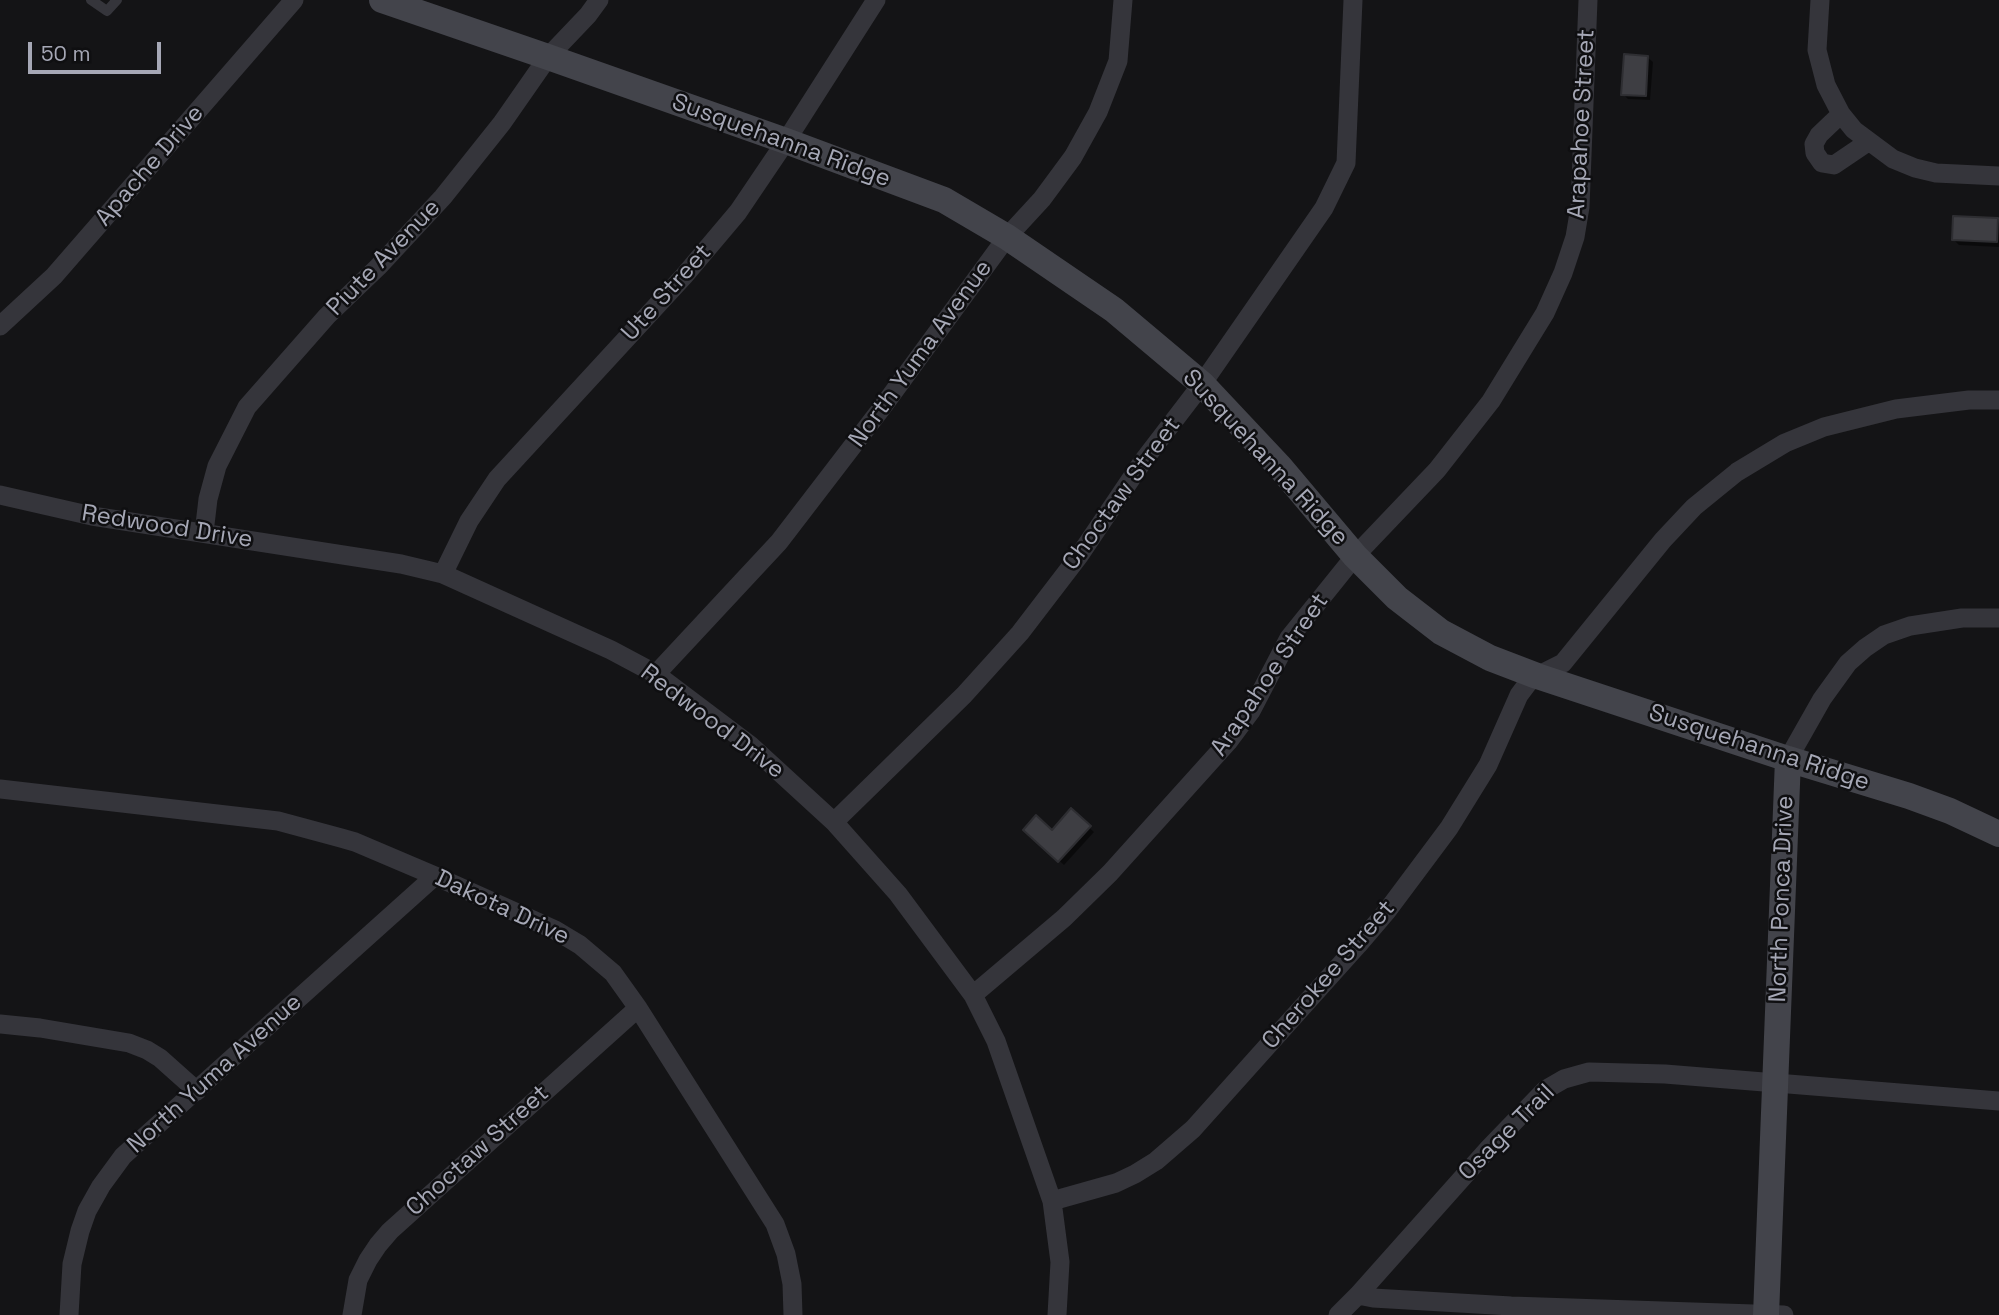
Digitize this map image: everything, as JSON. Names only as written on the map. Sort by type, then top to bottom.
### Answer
[{"type":"street","name":"Apache Drive","points":[[0,326],[54,276],[294,0]]},
{"type":"street","name":"Susquehanna Ridge","points":[[382,0],[786,141],[944,200],[1007,237],[1114,310],[1202,384],[1280,467],[1355,556],[1397,598],[1441,632],[1490,658],[1537,676],[1909,796],[1950,811],[1999,835]]},
{"type":"street","name":"Piute Avenue","points":[[204,533],[208,499],[217,466],[247,407],[327,316],[378,267],[443,197],[502,123],[548,57],[599,0]]},
{"type":"street","name":"Ute Street","points":[[443,574],[469,522],[497,479],[684,276],[738,212],[876,0]]},
{"type":"street","name":"North Yuma Avenue","points":[[656,674],[779,542],[1007,237],[1042,199],[1073,157],[1098,112],[1118,61],[1123,0]]},
{"type":"street","name":"Choctaw Street","points":[[834,822],[964,695],[1020,633],[1079,556],[1143,461],[1202,384],[1324,208],[1346,163],[1353,0]]},
{"type":"street","name":"Arapahoe Street","points":[[973,995],[1064,918],[1110,873],[1228,742],[1251,711],[1289,638],[1355,556],[1437,470],[1491,401],[1545,313],[1575,237],[1580,207],[1588,0]]},
{"type":"street","points":[[1819,0],[1817,50],[1826,85],[1841,114],[1861,136],[1893,159],[1915,167],[1936,173],[1999,176]]},
{"type":"street","points":[[1841,114],[1819,135],[1814,144],[1815,153],[1822,163],[1834,165],[1861,136]]},
{"type":"street","points":[[1537,676],[1563,663],[1663,540],[1694,507],[1737,472],[1785,443],[1824,427],[1896,409],[1969,400],[1999,400]]},
{"type":"street","name":"Redwood Drive","points":[[0,495],[92,516],[401,564],[443,574],[611,650],[656,674],[750,745],[834,822],[898,894],[973,995],[996,1041],[1052,1201],[1060,1262],[1057,1315]]},
{"type":"street","name":"North Ponca Drive","points":[[1772,1315],[1774,1082],[1788,759],[1822,699],[1848,663],[1884,635],[1910,626],[1950,620],[1999,618]]},
{"type":"street","name":"Cherokee Street","points":[[1052,1201],[1116,1183],[1135,1174],[1156,1161],[1193,1129],[1395,901],[1472,793],[1488,765],[1519,695],[1537,676]]},
{"type":"street","name":"Dakota Drive","points":[[0,789],[278,821],[355,842],[555,930],[580,945],[613,973],[775,1224],[786,1254],[792,1284],[793,1315]]},
{"type":"street","name":"North Yuma Avenue","points":[[69,1315],[72,1264],[80,1231],[101,1186],[123,1156],[435,876]]},
{"type":"street","name":"Choctaw Street","points":[[352,1315],[358,1280],[368,1260],[390,1230],[638,1009]]},
{"type":"street","points":[[0,1024],[129,1042],[160,1058],[197,1091]]},
{"type":"street","name":"Osage Trail","points":[[1338,1315],[1489,1148],[1545,1090],[1563,1079],[1589,1072],[1615,1072],[1999,1101]]},
{"type":"street","points":[[1358,1295],[1511,1306],[1772,1315]]},
{"type":"lane","points":[[91,0],[107,11],[117,0]]},
{"type":"building","points":[[1624,54],[1648,56],[1646,96],[1621,95]]},
{"type":"building","points":[[1953,216],[1998,218],[1997,242],[1952,240]]},
{"type":"building","points":[[1071,808],[1091,826],[1058,862],[1023,830],[1036,815],[1052,830]]}]
